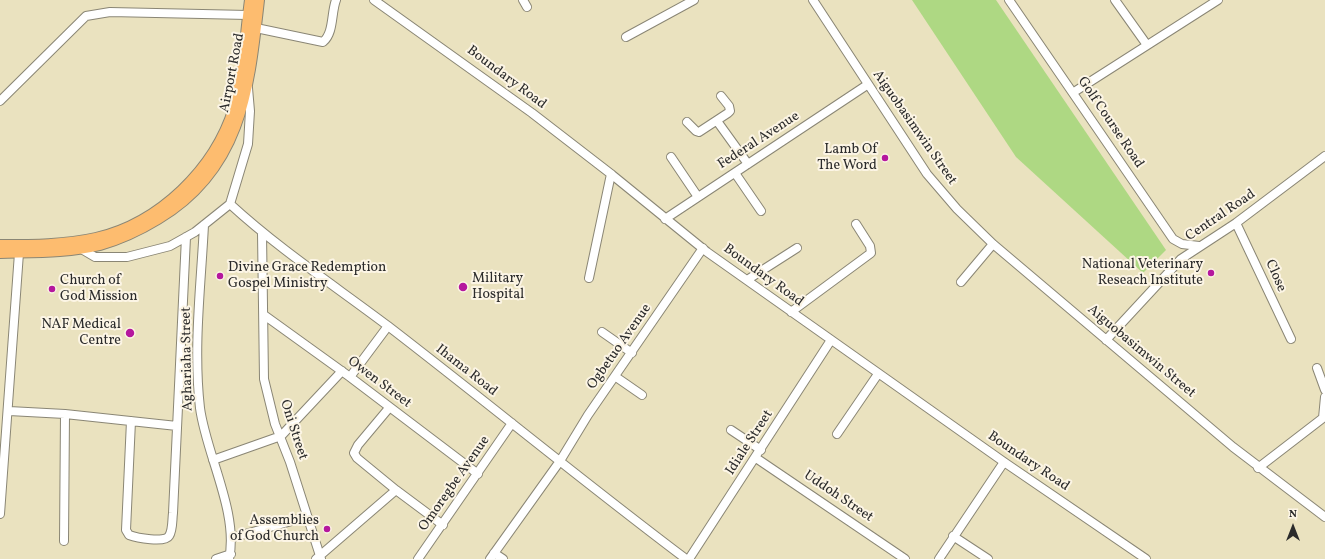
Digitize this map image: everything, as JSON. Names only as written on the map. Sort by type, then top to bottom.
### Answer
[{"type":"main road","name":"Airport Road","points":[[244,82],[250,0]]},
{"type":"main road","name":"Airport Road","points":[[0,253],[19,253],[78,245],[122,229],[146,217],[181,191],[201,170],[217,146],[234,108],[244,82],[256,28],[259,0]]},
{"type":"main road","name":"Airport Road","points":[[0,246],[78,245]]},
{"type":"street","points":[[256,28],[323,42],[328,38],[336,0]]},
{"type":"street","name":"Boundary Road","points":[[374,0],[453,55],[611,174],[665,219],[703,248],[791,312],[1004,462],[1146,559]]},
{"type":"street","points":[[626,37],[694,0]]},
{"type":"street","name":"Aiguobasimwin Street","points":[[813,0],[867,85],[927,174],[957,209],[993,244],[1258,468],[1325,517]]},
{"type":"street","name":"Golf Course Road","points":[[1010,0],[1173,239],[1182,244]]},
{"type":"street","points":[[1115,0],[1147,45]]},
{"type":"street","points":[[1074,92],[1218,0]]},
{"type":"street","points":[[0,101],[86,16],[110,12],[248,15]]},
{"type":"street","points":[[78,245],[95,257],[127,257],[170,246],[204,225],[230,204],[248,144],[250,111],[244,82]]},
{"type":"street","name":"Federal Avenue","points":[[665,219],[867,85]]},
{"type":"street","points":[[687,122],[699,132],[717,121],[730,111],[729,106],[721,96]]},
{"type":"street","points":[[717,121],[748,164]]},
{"type":"street","name":"Central Road","points":[[1106,340],[1181,259],[1236,223],[1325,156]]},
{"type":"street","points":[[671,157],[698,197]]},
{"type":"street","points":[[735,173],[761,211]]},
{"type":"street","points":[[589,278],[611,174]]},
{"type":"street","name":"Ihama Road","points":[[230,204],[262,233],[388,326],[606,498],[686,559]]},
{"type":"street","name":"Close","points":[[1236,223],[1290,339]]},
{"type":"street","points":[[791,312],[871,253],[870,246],[856,224]]},
{"type":"street","name":"Aghariaha Street","points":[[204,225],[198,328],[198,390],[203,428],[227,507],[231,538],[230,557]]},
{"type":"street","name":"Oni Street","points":[[262,233],[264,379],[275,424],[281,436],[319,558]]},
{"type":"street","points":[[132,421],[125,522],[129,535],[138,538],[168,538],[171,533],[186,237]]},
{"type":"street","points":[[961,282],[993,244]]},
{"type":"street","points":[[1181,259],[1182,244],[1199,246]]},
{"type":"street","name":"Ogbetuo Avenue","points":[[492,556],[560,461],[588,415],[616,377],[703,248]]},
{"type":"street","points":[[747,280],[796,248]]},
{"type":"street","points":[[0,514],[9,411],[19,253]]},
{"type":"street","name":"Owen Street","points":[[264,315],[342,371],[478,474]]},
{"type":"street","points":[[350,377],[388,326]]},
{"type":"street","points":[[602,332],[632,353]]},
{"type":"street","name":"Idiale Street","points":[[689,559],[831,340]]},
{"type":"street","points":[[1317,368],[1325,390]]},
{"type":"street","points":[[213,460],[281,436],[342,371]]},
{"type":"street","points":[[837,434],[878,374]]},
{"type":"street","points":[[616,377],[642,395]]},
{"type":"street","points":[[1258,468],[1323,418],[1325,398]]},
{"type":"street","points":[[389,408],[358,445],[354,453],[357,458],[396,490],[443,525]]},
{"type":"street","points":[[9,411],[65,414],[177,426]]},
{"type":"street","points":[[64,541],[65,414]]},
{"type":"street","name":"Omoregbe Avenue","points":[[418,559],[443,525],[512,423]]},
{"type":"street","name":"Uddoh Street","points":[[731,430],[758,454],[905,559]]},
{"type":"street","points":[[939,559],[1004,462]]},
{"type":"street","points":[[319,558],[396,490]]},
{"type":"street","points":[[231,538],[306,517]]},
{"type":"street","points":[[953,536],[988,559]]},
{"type":"street","points":[[492,556],[503,559]]},
{"type":"street","points":[[216,559],[230,557]]},
{"type":"green space","points":[[912,0],[996,0],[1166,250],[1143,273],[1016,157]]},
{"type":"place","name":"Lamb Of The Word","points":[[885,158]]},
{"type":"place","name":"National Veterinary Reseach Institute","points":[[1211,273]]},
{"type":"place","name":"Divine Grace Redemption Gospel Ministry","points":[[220,276]]},
{"type":"place","name":"Military Hospital","points":[[463,287]]},
{"type":"place","name":"Church of God Mission","points":[[52,289]]},
{"type":"place","name":"NAF Medical Centre","points":[[130,333]]},
{"type":"place","name":"Assemblies of God Church","points":[[327,529]]}]
